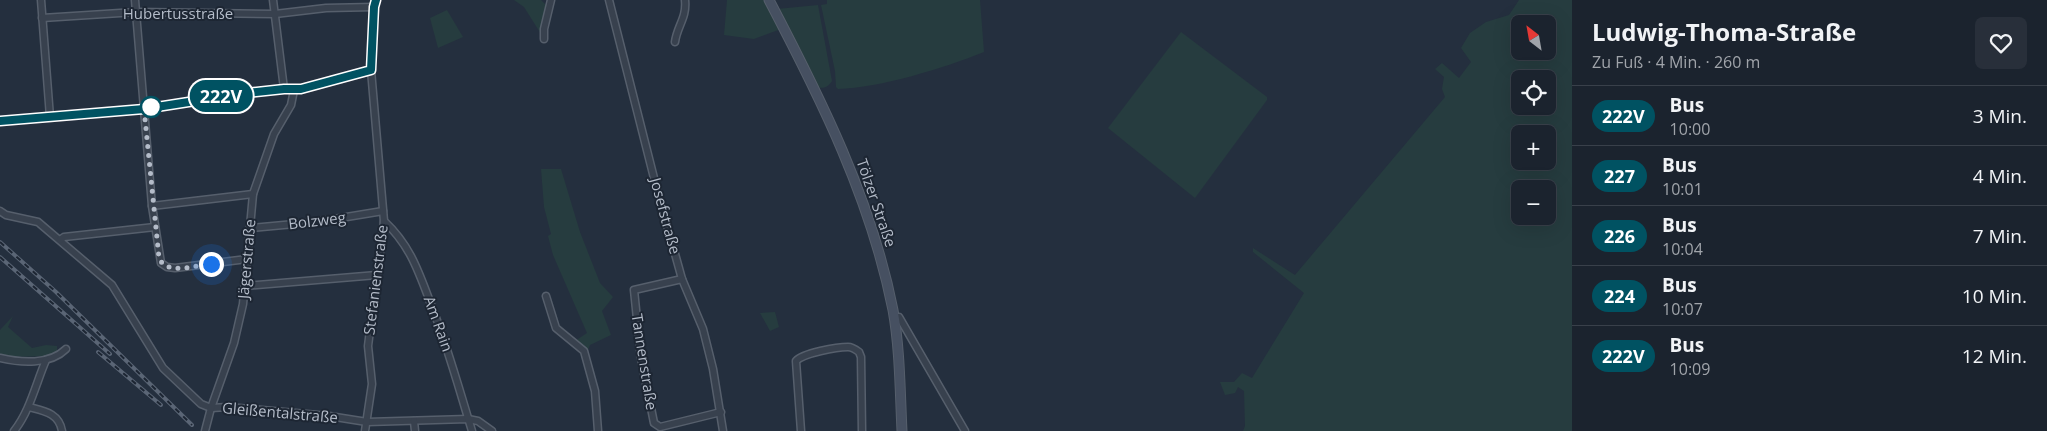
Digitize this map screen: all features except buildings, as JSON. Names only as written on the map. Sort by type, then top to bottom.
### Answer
[{"type":"main road","name":"Tölzer Straße","points":[[769,0],[817,93],[849,167],[876,244],[894,317],[899,366],[902,431]]},
{"type":"street","points":[[41,0],[50,118]]},
{"type":"street","points":[[135,0],[152,206],[161,263],[167,267],[175,268],[248,259]]},
{"type":"street","points":[[273,0],[284,89]]},
{"type":"street","points":[[544,39],[544,28],[551,0]]},
{"type":"street","name":"Josefstraße","points":[[609,0],[652,173],[682,279],[703,329],[713,369],[724,431]]},
{"type":"street","points":[[675,42],[684,17],[685,0]]},
{"type":"street","name":"Hubertusstraße","points":[[42,18],[136,12],[275,14],[375,3]]},
{"type":"street","name":"Stefanienstraße","points":[[365,431],[372,384],[368,346],[384,221],[371,70],[375,3]]},
{"type":"street","points":[[0,121],[144,109],[284,89],[294,90],[371,70]]},
{"type":"street","name":"Jägerstraße","points":[[205,431],[236,334],[245,286],[253,194],[271,142],[291,105],[294,90]]},
{"type":"street","points":[[152,206],[253,194]]},
{"type":"street","name":"Gleißentalstraße","points":[[0,211],[6,215],[38,222],[112,285],[167,373],[201,404],[211,408],[228,406],[329,416],[367,422],[468,419],[490,429]]},
{"type":"street","name":"Bolzweg","points":[[251,228],[316,222],[383,211]]},
{"type":"street","name":"Am Rain","points":[[384,221],[397,233],[413,258],[454,366],[473,431]]},
{"type":"street","points":[[60,240],[64,237],[155,227]]},
{"type":"street","points":[[383,239],[397,233]]},
{"type":"street","points":[[245,286],[376,275]]},
{"type":"street","name":"Tannenstraße","points":[[682,279],[634,290],[641,358],[654,423],[660,427],[721,412]]},
{"type":"street","points":[[546,296],[556,328],[584,350],[595,391],[598,431]]},
{"type":"street","points":[[894,317],[899,317],[965,431]]},
{"type":"street","points":[[801,431],[796,370],[798,358],[848,346],[859,352],[861,357],[863,392],[862,431]]},
{"type":"street","points":[[0,358],[23,361],[46,360],[56,357],[66,349]]},
{"type":"street","points":[[14,431],[29,407],[31,396],[46,360]]},
{"type":"street","points":[[29,407],[51,413],[61,424],[62,431]]},
{"type":"street","points":[[414,421],[415,431]]},
{"type":"street","points":[[473,431],[490,429]]},
{"type":"green space","points":[[514,0],[541,0],[547,6],[541,34],[524,7]]},
{"type":"green space","points":[[727,0],[765,0],[781,29],[754,39],[724,35]]},
{"type":"green space","points":[[827,0],[980,0],[984,52],[912,76],[873,85],[838,89],[836,87],[835,71],[821,5],[827,4]]},
{"type":"green space","points":[[1519,0],[1572,0],[1572,431],[1243,431],[1245,426],[1244,391],[1238,387],[1235,393],[1225,395],[1220,382],[1234,382],[1242,373],[1252,378],[1304,293],[1253,252],[1253,248],[1295,275],[1445,97],[1442,89],[1444,77],[1435,69],[1442,63],[1459,78],[1471,62],[1461,48],[1470,33],[1486,22],[1509,15]]},
{"type":"green space","points":[[818,5],[832,81],[823,88],[816,86],[777,9]]},
{"type":"green space","points":[[447,10],[463,37],[438,48],[430,18]]},
{"type":"green space","points":[[1181,32],[1267,97],[1267,100],[1195,198],[1108,128]]},
{"type":"green space","points":[[541,169],[561,169],[580,232],[600,283],[613,297],[602,311],[611,335],[590,345],[588,350],[575,341],[587,333],[553,255],[548,236],[551,234],[544,207]]},
{"type":"green space","points":[[775,312],[779,327],[770,331],[760,313]]},
{"type":"green space","points":[[13,316],[8,327],[32,348],[46,345],[57,346],[57,353],[52,356],[6,357],[0,355],[0,330]]},
{"type":"railway","points":[[0,242],[56,292],[192,425]]},
{"type":"railway","points":[[0,257],[110,354]]},
{"type":"railway","points":[[98,352],[161,405]]},
{"type":"bus line","name":"222V","points":[[0,121],[144,109],[246,93],[284,89],[294,90],[371,70],[376,0]]},
{"type":"route","points":[[151,107],[144,109],[152,206],[159,258],[161,263],[167,267],[175,268],[211,264]]}]
